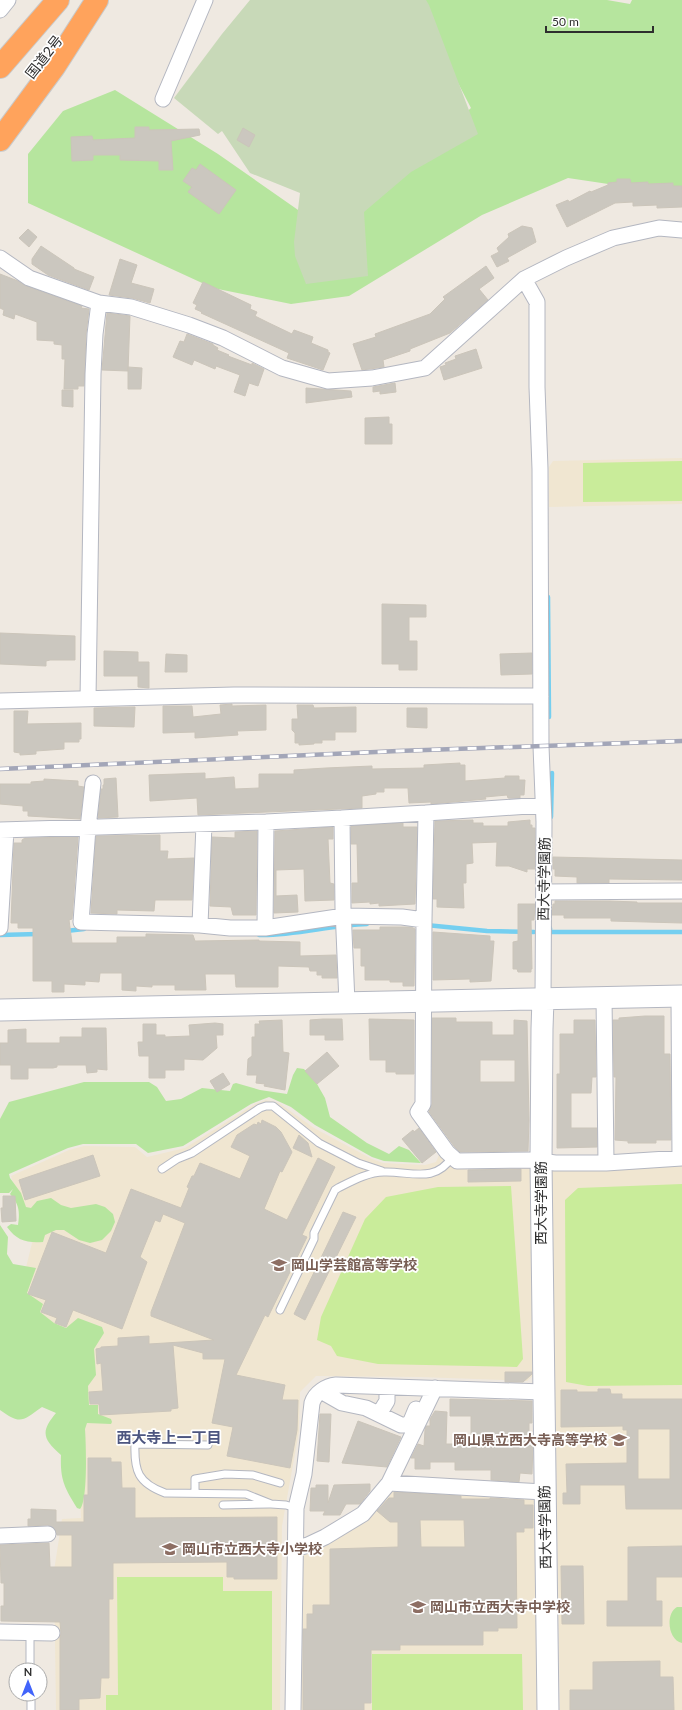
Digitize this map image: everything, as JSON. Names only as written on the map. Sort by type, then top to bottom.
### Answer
[{"type":"highway","points":[[0,67],[58,0]]},
{"type":"highway","name":"国道2号","points":[[0,115],[89,0]]},
{"type":"highway","points":[[0,140],[54,67],[97,0]]},
{"type":"street","points":[[0,10],[8,0]]},
{"type":"street","points":[[163,99],[205,0]]},
{"type":"street","points":[[0,258],[29,278],[99,303],[132,307],[190,325],[223,338],[282,368],[328,381],[372,378],[425,368],[524,279],[566,258],[613,238],[659,228],[682,230]]},
{"type":"street","name":"西大寺学園筋","points":[[524,279],[537,302],[537,387],[540,469],[541,746],[544,805],[543,934],[545,945],[542,1029],[541,1161],[544,1492],[548,1710]]},
{"type":"street","points":[[88,699],[95,334],[99,303]]},
{"type":"street","points":[[0,701],[234,695],[541,696]]},
{"type":"street","points":[[94,783],[88,828],[81,922],[266,928],[402,917],[424,924]]},
{"type":"street","points":[[0,928],[3,830],[266,822],[544,805]]},
{"type":"street","points":[[0,1010],[424,1000],[681,996],[681,1158],[606,1163],[457,1161],[418,1112],[423,1104],[424,1000],[424,924],[426,813]]},
{"type":"street","points":[[342,818],[347,1003]]},
{"type":"street","points":[[266,822],[266,928]]},
{"type":"street","points":[[200,925],[204,824]]},
{"type":"street","points":[[544,892],[682,891]]},
{"type":"street","points":[[604,997],[606,1163]]},
{"type":"street","points":[[293,1710],[294,1549],[296,1508],[304,1474],[312,1403],[314,1397],[330,1386],[336,1385],[543,1392]]},
{"type":"street","points":[[379,1414],[387,1401],[387,1387]]},
{"type":"street","points":[[321,1391],[342,1403],[359,1406],[401,1425],[406,1425],[411,1421],[430,1388]]},
{"type":"street","points":[[294,1549],[308,1545],[325,1537],[363,1514],[389,1483],[430,1388]]},
{"type":"street","points":[[389,1483],[544,1492]]},
{"type":"street","points":[[0,1536],[48,1534]]},
{"type":"street","points":[[0,1632],[52,1633]]},
{"type":"lane","points":[[162,1169],[177,1159],[192,1154],[260,1108],[273,1106],[319,1143],[341,1156],[384,1172]]},
{"type":"lane","points":[[280,1310],[314,1239],[314,1233],[335,1190],[367,1175],[384,1172],[426,1175],[446,1166],[452,1156]]},
{"type":"lane","points":[[208,1445],[135,1444],[135,1466],[141,1477],[147,1483],[155,1489],[165,1493],[246,1494],[271,1504]]},
{"type":"lane","points":[[195,1494],[195,1479],[225,1474],[253,1475],[280,1483]]},
{"type":"lane","points":[[223,1505],[258,1506],[271,1504],[286,1505],[296,1508]]},
{"type":"lane","points":[[30,1632],[30,1662]]},
{"type":"shaded area","points":[[682,458],[682,504],[549,507],[549,467],[553,461]]},
{"type":"shaded area","name":"岡山学芸館高等学校","points":[[266,1100],[279,1103],[314,1128],[372,1159],[383,1163],[425,1165],[436,1162],[441,1150],[455,1165],[527,1164],[531,1171],[534,1375],[527,1381],[420,1377],[316,1376],[300,1392],[299,1431],[282,1526],[280,1710],[56,1710],[54,1571],[62,1519],[81,1518],[80,1488],[21,1288],[32,1243],[11,1176],[69,1150],[84,1146],[135,1147],[147,1157],[185,1148],[255,1104]]},
{"type":"shaded area","name":"岡山県立西大寺高等学校","points":[[682,1164],[682,1710],[560,1710],[552,1170]]},
{"type":"shaded area","name":"岡山市立西大寺中学校","points":[[396,1486],[534,1495],[537,1710],[299,1710],[301,1553]]},
{"type":"green space","points":[[250,0],[426,0],[429,5],[478,134],[411,172],[364,212],[368,276],[306,284],[295,256],[294,242],[300,193],[250,173],[222,131],[218,134],[174,98],[222,34]]},
{"type":"green space","points":[[415,0],[607,0],[630,4],[632,0],[682,0],[682,195],[568,178],[482,215],[349,296],[291,304],[213,288],[28,203],[28,154],[63,111],[115,90],[218,154],[311,219],[371,198],[471,108]]},
{"type":"green space","points":[[682,461],[682,501],[583,502],[583,463]]},
{"type":"green space","points":[[297,1068],[304,1069],[317,1084],[325,1098],[330,1117],[367,1143],[389,1154],[399,1146],[409,1150],[421,1163],[384,1161],[372,1157],[315,1125],[291,1107],[269,1097],[251,1104],[183,1146],[148,1153],[136,1144],[83,1144],[68,1148],[9,1174],[10,1178],[21,1193],[26,1207],[31,1208],[37,1201],[51,1198],[61,1205],[71,1208],[96,1204],[105,1207],[113,1214],[115,1222],[111,1231],[102,1240],[90,1243],[79,1240],[64,1230],[56,1230],[45,1235],[43,1242],[32,1242],[19,1238],[7,1227],[11,1224],[18,1225],[19,1216],[17,1205],[10,1194],[13,1189],[9,1193],[0,1193],[0,1119],[9,1102],[84,1082],[149,1082],[157,1087],[166,1101],[181,1099],[202,1088],[230,1091],[233,1084],[236,1083],[260,1090],[287,1094],[293,1075]]},
{"type":"green space","points":[[682,1184],[682,1385],[588,1386],[566,1382],[565,1200],[578,1188]]},
{"type":"green space","points":[[511,1186],[523,1359],[517,1367],[378,1364],[337,1356],[331,1346],[317,1340],[321,1317],[365,1219],[386,1197],[438,1187]]},
{"type":"green space","points":[[0,1225],[8,1237],[7,1254],[13,1264],[36,1268],[27,1293],[43,1304],[40,1312],[54,1323],[66,1328],[78,1318],[102,1327],[104,1333],[94,1349],[96,1375],[88,1386],[89,1405],[98,1405],[98,1414],[111,1419],[112,1422],[111,1424],[87,1423],[85,1429],[85,1484],[83,1504],[80,1509],[77,1508],[64,1483],[61,1470],[61,1455],[47,1440],[46,1430],[56,1413],[42,1407],[25,1418],[17,1419],[0,1410]]},
{"type":"green space","points":[[117,1577],[223,1577],[223,1591],[272,1591],[272,1710],[106,1710],[106,1695],[118,1695]]},
{"type":"green space","points":[[677,1607],[682,1607],[682,1643],[677,1641],[674,1637],[670,1626],[671,1615],[673,1610]]},
{"type":"green space","points":[[372,1654],[522,1654],[523,1710],[372,1710]]},
{"type":"building","points":[[135,127],[149,127],[149,130],[199,129],[200,135],[171,141],[173,170],[159,170],[159,161],[120,160],[120,155],[93,155],[93,160],[72,161],[71,137],[92,136],[93,140],[135,138]]},
{"type":"building","points":[[243,128],[255,135],[249,147],[237,140]]},
{"type":"building","points":[[200,164],[236,190],[219,214],[188,192],[192,187],[183,181],[192,168],[196,170]]},
{"type":"building","points":[[617,179],[630,179],[631,183],[673,183],[673,186],[682,186],[682,207],[657,208],[657,205],[633,206],[633,202],[615,203],[567,227],[556,205],[568,200],[569,202],[590,191],[591,192],[608,185],[608,183],[617,182]]},
{"type":"building","points":[[522,226],[532,228],[536,242],[507,258],[509,261],[497,267],[491,256],[499,252],[497,248],[509,237],[508,234]]},
{"type":"building","points":[[28,229],[37,237],[29,247],[19,238]]},
{"type":"building","points":[[41,246],[74,269],[94,277],[89,290],[48,275],[32,264],[32,259]]},
{"type":"building","points":[[120,259],[137,265],[131,283],[154,289],[150,303],[132,298],[109,295]]},
{"type":"building","points":[[486,266],[494,278],[479,289],[488,300],[450,333],[410,349],[410,351],[383,360],[384,367],[362,370],[353,344],[376,337],[375,334],[430,314],[445,299],[443,297]]},
{"type":"building","points":[[0,274],[26,286],[82,306],[81,308],[89,309],[86,334],[84,386],[78,386],[78,389],[64,389],[65,359],[62,359],[62,345],[54,344],[54,341],[37,340],[37,322],[15,314],[14,319],[3,315],[4,310],[0,308]]},
{"type":"building","points":[[203,282],[251,305],[250,309],[257,312],[255,316],[269,323],[292,334],[294,330],[313,337],[311,343],[328,350],[330,353],[323,370],[287,358],[289,353],[195,309],[197,305],[193,303]]},
{"type":"building","points":[[107,313],[130,316],[128,371],[102,370]]},
{"type":"building","points":[[187,334],[213,344],[218,348],[217,350],[229,355],[228,356],[252,365],[252,363],[264,369],[258,386],[249,383],[245,396],[234,392],[240,375],[216,366],[215,369],[194,360],[192,365],[173,357],[180,341],[184,342]]},
{"type":"building","points":[[476,349],[482,368],[444,380],[440,367],[446,365],[445,363],[456,359],[455,356]]},
{"type":"building","points":[[128,367],[142,368],[141,389],[128,389]]},
{"type":"building","points":[[395,383],[396,392],[380,394],[380,391],[373,392],[373,387]]},
{"type":"building","points":[[306,388],[351,391],[352,397],[306,403]]},
{"type":"building","points":[[62,390],[73,390],[73,407],[62,406]]},
{"type":"building","points":[[389,417],[389,424],[392,424],[392,444],[365,444],[365,418]]},
{"type":"building","points":[[382,604],[426,605],[426,617],[409,617],[409,641],[417,641],[417,670],[399,670],[399,664],[382,664]]},
{"type":"building","points":[[0,633],[75,636],[75,660],[50,660],[46,661],[46,666],[0,664]]},
{"type":"building","points":[[104,651],[138,652],[138,662],[149,662],[149,688],[138,687],[138,676],[104,676]]},
{"type":"building","points":[[532,653],[532,674],[501,675],[500,654]]},
{"type":"building","points":[[166,654],[187,655],[187,672],[165,672]]},
{"type":"building","points":[[232,704],[232,706],[266,705],[266,730],[237,731],[238,735],[195,738],[195,732],[163,733],[163,706],[192,706],[193,717],[221,714],[220,705]]},
{"type":"building","points":[[297,705],[313,705],[314,708],[356,707],[356,732],[335,732],[335,740],[322,740],[322,743],[299,745],[299,743],[295,743],[295,733],[292,730],[292,719],[298,719]]},
{"type":"building","points":[[135,707],[134,727],[94,726],[94,708]]},
{"type":"building","points":[[407,708],[427,708],[427,728],[407,727]]},
{"type":"building","points":[[14,711],[28,711],[27,724],[81,723],[81,739],[79,739],[79,742],[64,742],[64,749],[36,751],[36,754],[20,755],[20,753],[14,752]]},
{"type":"building","points":[[460,763],[460,765],[465,765],[465,781],[505,778],[505,776],[519,776],[519,780],[525,780],[524,795],[520,795],[520,798],[508,798],[507,795],[485,797],[486,799],[431,804],[431,802],[409,803],[408,788],[384,788],[384,792],[376,792],[376,794],[362,796],[362,808],[198,815],[197,798],[150,801],[149,775],[205,773],[205,779],[234,777],[235,789],[259,788],[259,774],[294,774],[294,770],[372,766],[372,769],[424,768],[424,765]]},
{"type":"building","points":[[116,778],[118,817],[98,818],[101,789],[103,789],[104,779]]},
{"type":"building","points":[[44,779],[78,781],[78,786],[84,787],[80,819],[28,816],[28,811],[23,811],[23,806],[0,804],[0,784],[31,784],[31,782],[44,781]]},
{"type":"building","points":[[473,820],[473,823],[483,823],[483,826],[508,826],[508,822],[530,820],[530,825],[532,825],[532,828],[535,828],[535,869],[527,869],[527,872],[509,866],[496,866],[497,842],[472,843],[473,863],[466,864],[466,883],[463,883],[464,908],[437,907],[437,899],[433,899],[435,821]]},
{"type":"building","points":[[403,823],[403,827],[417,827],[415,904],[379,906],[379,903],[370,904],[370,902],[352,903],[352,883],[358,883],[357,844],[351,844],[351,826]]},
{"type":"building","points":[[333,827],[333,839],[328,839],[330,883],[334,884],[334,900],[305,901],[304,869],[276,870],[276,896],[297,895],[298,912],[274,913],[275,831]]},
{"type":"building","points":[[257,831],[256,915],[233,915],[231,907],[210,906],[212,837],[235,838],[235,832]]},
{"type":"building","points":[[160,835],[160,851],[168,851],[167,859],[194,858],[192,900],[155,900],[154,911],[117,910],[117,914],[91,913],[96,836]]},
{"type":"building","points":[[78,837],[72,919],[69,920],[72,943],[117,943],[117,937],[146,937],[146,934],[193,935],[195,941],[259,940],[300,942],[300,956],[336,955],[337,978],[322,978],[322,975],[317,975],[317,971],[310,971],[309,967],[278,966],[278,987],[236,987],[235,974],[205,974],[206,990],[175,990],[175,985],[152,985],[152,987],[136,986],[136,991],[122,990],[122,973],[100,973],[99,982],[85,981],[85,985],[64,984],[64,992],[52,992],[52,981],[33,981],[33,928],[18,928],[18,923],[11,923],[14,843],[22,843],[22,840],[25,838]]},
{"type":"building","points":[[553,857],[682,860],[682,880],[609,879],[609,883],[577,883],[577,877],[555,876],[555,869],[553,869]]},
{"type":"building","points":[[555,901],[682,903],[682,923],[611,921],[611,918],[564,918],[564,915],[552,915],[553,904],[555,904]]},
{"type":"building","points":[[518,904],[535,904],[534,920],[531,920],[531,972],[518,972],[517,969],[513,969],[513,942],[518,941]]},
{"type":"building","points":[[380,927],[411,927],[415,929],[414,986],[403,986],[403,982],[390,982],[390,980],[365,980],[365,966],[361,966],[361,948],[354,948],[353,930],[380,930]]},
{"type":"building","points":[[433,932],[490,936],[490,941],[494,941],[491,981],[470,982],[470,979],[433,980]]},
{"type":"building","points":[[664,1016],[664,1054],[670,1054],[671,1140],[656,1140],[656,1143],[628,1143],[628,1141],[615,1140],[616,1077],[614,1077],[613,1020],[619,1020],[619,1018]]},
{"type":"building","points":[[432,1018],[456,1018],[456,1022],[492,1022],[492,1035],[514,1035],[514,1020],[527,1021],[529,1120],[528,1151],[460,1152],[429,1112],[432,1104]],"holes":[[[480,1060],[515,1060],[515,1082],[480,1082]]]},
{"type":"building","points":[[342,1019],[343,1040],[325,1040],[325,1035],[310,1035],[310,1020]]},
{"type":"building","points":[[369,1019],[414,1020],[414,1074],[396,1074],[396,1072],[386,1072],[386,1060],[370,1060]]},
{"type":"building","points":[[282,1020],[283,1052],[289,1053],[285,1090],[256,1083],[257,1075],[247,1075],[248,1059],[252,1056],[252,1037],[255,1037],[255,1024],[260,1024],[259,1021]]},
{"type":"building","points":[[574,1020],[595,1020],[596,1077],[592,1077],[591,1093],[571,1093],[571,1128],[597,1128],[597,1147],[557,1148],[557,1074],[560,1074],[560,1034],[574,1034]]},
{"type":"building","points":[[215,1023],[223,1024],[223,1035],[216,1035],[217,1048],[203,1060],[184,1059],[184,1070],[165,1070],[165,1078],[149,1078],[149,1056],[139,1056],[138,1042],[143,1042],[143,1024],[156,1024],[156,1035],[165,1035],[165,1037],[190,1036],[189,1025]]},
{"type":"building","points":[[82,1028],[106,1028],[107,1070],[97,1069],[97,1072],[87,1073],[86,1065],[57,1065],[57,1067],[53,1068],[28,1068],[28,1079],[11,1079],[11,1065],[0,1065],[0,1043],[8,1043],[8,1030],[26,1029],[26,1043],[60,1043],[60,1037],[82,1037]]},
{"type":"building","points":[[327,1052],[339,1066],[317,1084],[305,1071]]},
{"type":"building","points":[[223,1073],[230,1084],[217,1092],[210,1081]]},
{"type":"building","points":[[262,1120],[276,1127],[281,1132],[292,1152],[282,1172],[280,1171],[264,1209],[287,1220],[318,1158],[335,1167],[302,1235],[307,1237],[268,1317],[265,1315],[236,1375],[285,1385],[282,1400],[298,1400],[297,1430],[290,1468],[227,1456],[233,1427],[212,1423],[225,1359],[203,1359],[203,1353],[173,1345],[178,1408],[171,1409],[171,1411],[100,1415],[99,1404],[90,1404],[89,1392],[103,1391],[101,1363],[97,1364],[96,1349],[101,1347],[118,1346],[118,1338],[149,1336],[149,1344],[214,1340],[151,1316],[151,1312],[185,1223],[163,1214],[160,1222],[155,1220],[140,1257],[147,1262],[122,1329],[73,1310],[66,1327],[55,1323],[57,1318],[41,1312],[46,1300],[28,1294],[52,1232],[106,1253],[131,1189],[181,1208],[189,1188],[187,1187],[200,1163],[240,1179],[250,1156],[231,1147],[237,1135],[254,1124],[257,1125],[258,1122],[261,1124]]},
{"type":"building","points":[[419,1128],[436,1152],[422,1163],[402,1139],[413,1130],[414,1132]]},
{"type":"building","points":[[299,1135],[308,1143],[312,1157],[293,1148]]},
{"type":"building","points":[[93,1155],[100,1176],[25,1200],[19,1180]]},
{"type":"building","points":[[521,1169],[521,1181],[468,1182],[468,1170]]},
{"type":"building","points":[[3,1196],[15,1196],[16,1221],[2,1222],[1,1208],[3,1208]]},
{"type":"building","points":[[343,1212],[356,1217],[305,1320],[294,1314]]},
{"type":"building","points":[[505,1372],[532,1372],[532,1374],[523,1382],[505,1382]]},
{"type":"building","points":[[598,1389],[610,1389],[611,1394],[622,1394],[622,1399],[682,1399],[682,1509],[626,1509],[625,1485],[580,1485],[580,1504],[563,1504],[563,1493],[567,1493],[566,1464],[627,1463],[627,1430],[623,1430],[623,1426],[561,1427],[561,1390],[598,1392]],"holes":[[[638,1429],[670,1429],[670,1479],[638,1479]]]},
{"type":"building","points":[[450,1399],[532,1401],[532,1423],[529,1423],[529,1445],[533,1445],[532,1474],[520,1473],[519,1482],[491,1480],[491,1470],[455,1470],[455,1462],[430,1462],[430,1469],[415,1469],[415,1458],[411,1458],[418,1444],[424,1446],[426,1426],[430,1426],[430,1419],[435,1411],[447,1412],[446,1444],[471,1444],[471,1416],[450,1416]]},
{"type":"building","points":[[320,1414],[331,1414],[329,1462],[317,1461]]},
{"type":"building","points":[[358,1421],[401,1437],[387,1467],[342,1463]]},
{"type":"building","points":[[88,1458],[111,1458],[111,1462],[121,1462],[122,1488],[135,1488],[135,1518],[277,1517],[277,1579],[234,1579],[234,1577],[227,1577],[227,1562],[113,1563],[113,1599],[109,1599],[109,1678],[101,1678],[100,1698],[79,1699],[79,1710],[60,1710],[60,1622],[1,1621],[1,1606],[4,1606],[4,1583],[1,1583],[0,1545],[49,1543],[50,1567],[72,1567],[72,1535],[57,1535],[55,1529],[48,1525],[28,1526],[28,1519],[31,1519],[31,1509],[56,1510],[56,1522],[84,1522],[84,1495],[88,1495]]},
{"type":"building","points":[[370,1484],[370,1491],[360,1504],[346,1504],[340,1515],[323,1515],[325,1511],[310,1511],[311,1488],[316,1488],[316,1485],[328,1485],[328,1503],[334,1485]]},
{"type":"building","points":[[394,1492],[461,1496],[461,1499],[490,1498],[524,1500],[524,1505],[533,1505],[533,1528],[524,1528],[524,1532],[516,1532],[517,1628],[498,1628],[498,1631],[483,1631],[483,1645],[400,1645],[400,1650],[371,1650],[371,1703],[364,1703],[364,1710],[303,1710],[303,1629],[307,1629],[307,1614],[313,1614],[313,1605],[330,1605],[330,1549],[398,1547],[398,1522],[390,1522],[377,1511],[389,1498],[394,1498]],"holes":[[[420,1520],[464,1520],[465,1547],[421,1547]]]},
{"type":"building","points":[[682,1546],[682,1577],[656,1577],[656,1601],[662,1601],[662,1626],[607,1626],[607,1601],[628,1601],[628,1547]]},
{"type":"building","points":[[561,1566],[583,1566],[584,1624],[562,1624]]},
{"type":"building","points":[[660,1661],[660,1677],[673,1677],[674,1710],[570,1710],[570,1690],[593,1690],[593,1662]]},
{"type":"waterway","points":[[548,597],[549,717]]},
{"type":"waterway","points":[[551,817],[552,773]]},
{"type":"waterway","points":[[259,935],[286,934],[340,926],[367,924]]},
{"type":"waterway","points":[[426,925],[487,931],[534,932]]},
{"type":"waterway","points":[[550,928],[550,932],[682,932]]},
{"type":"waterway","points":[[66,931],[84,929]]},
{"type":"waterway","points":[[0,935],[38,934]]},
{"type":"railway","points":[[0,769],[398,751],[682,741]]},
{"type":"place","name":"岡山学芸館高等学校","points":[[279,1265]]},
{"type":"place","name":"岡山県立西大寺高等学校","points":[[619,1440]]},
{"type":"place","name":"岡山市立西大寺小学校","points":[[170,1549]]},
{"type":"place","name":"岡山市立西大寺中学校","points":[[418,1607]]},
{"type":"district","name":"西大寺上一丁目","points":[[169,1438]]}]
